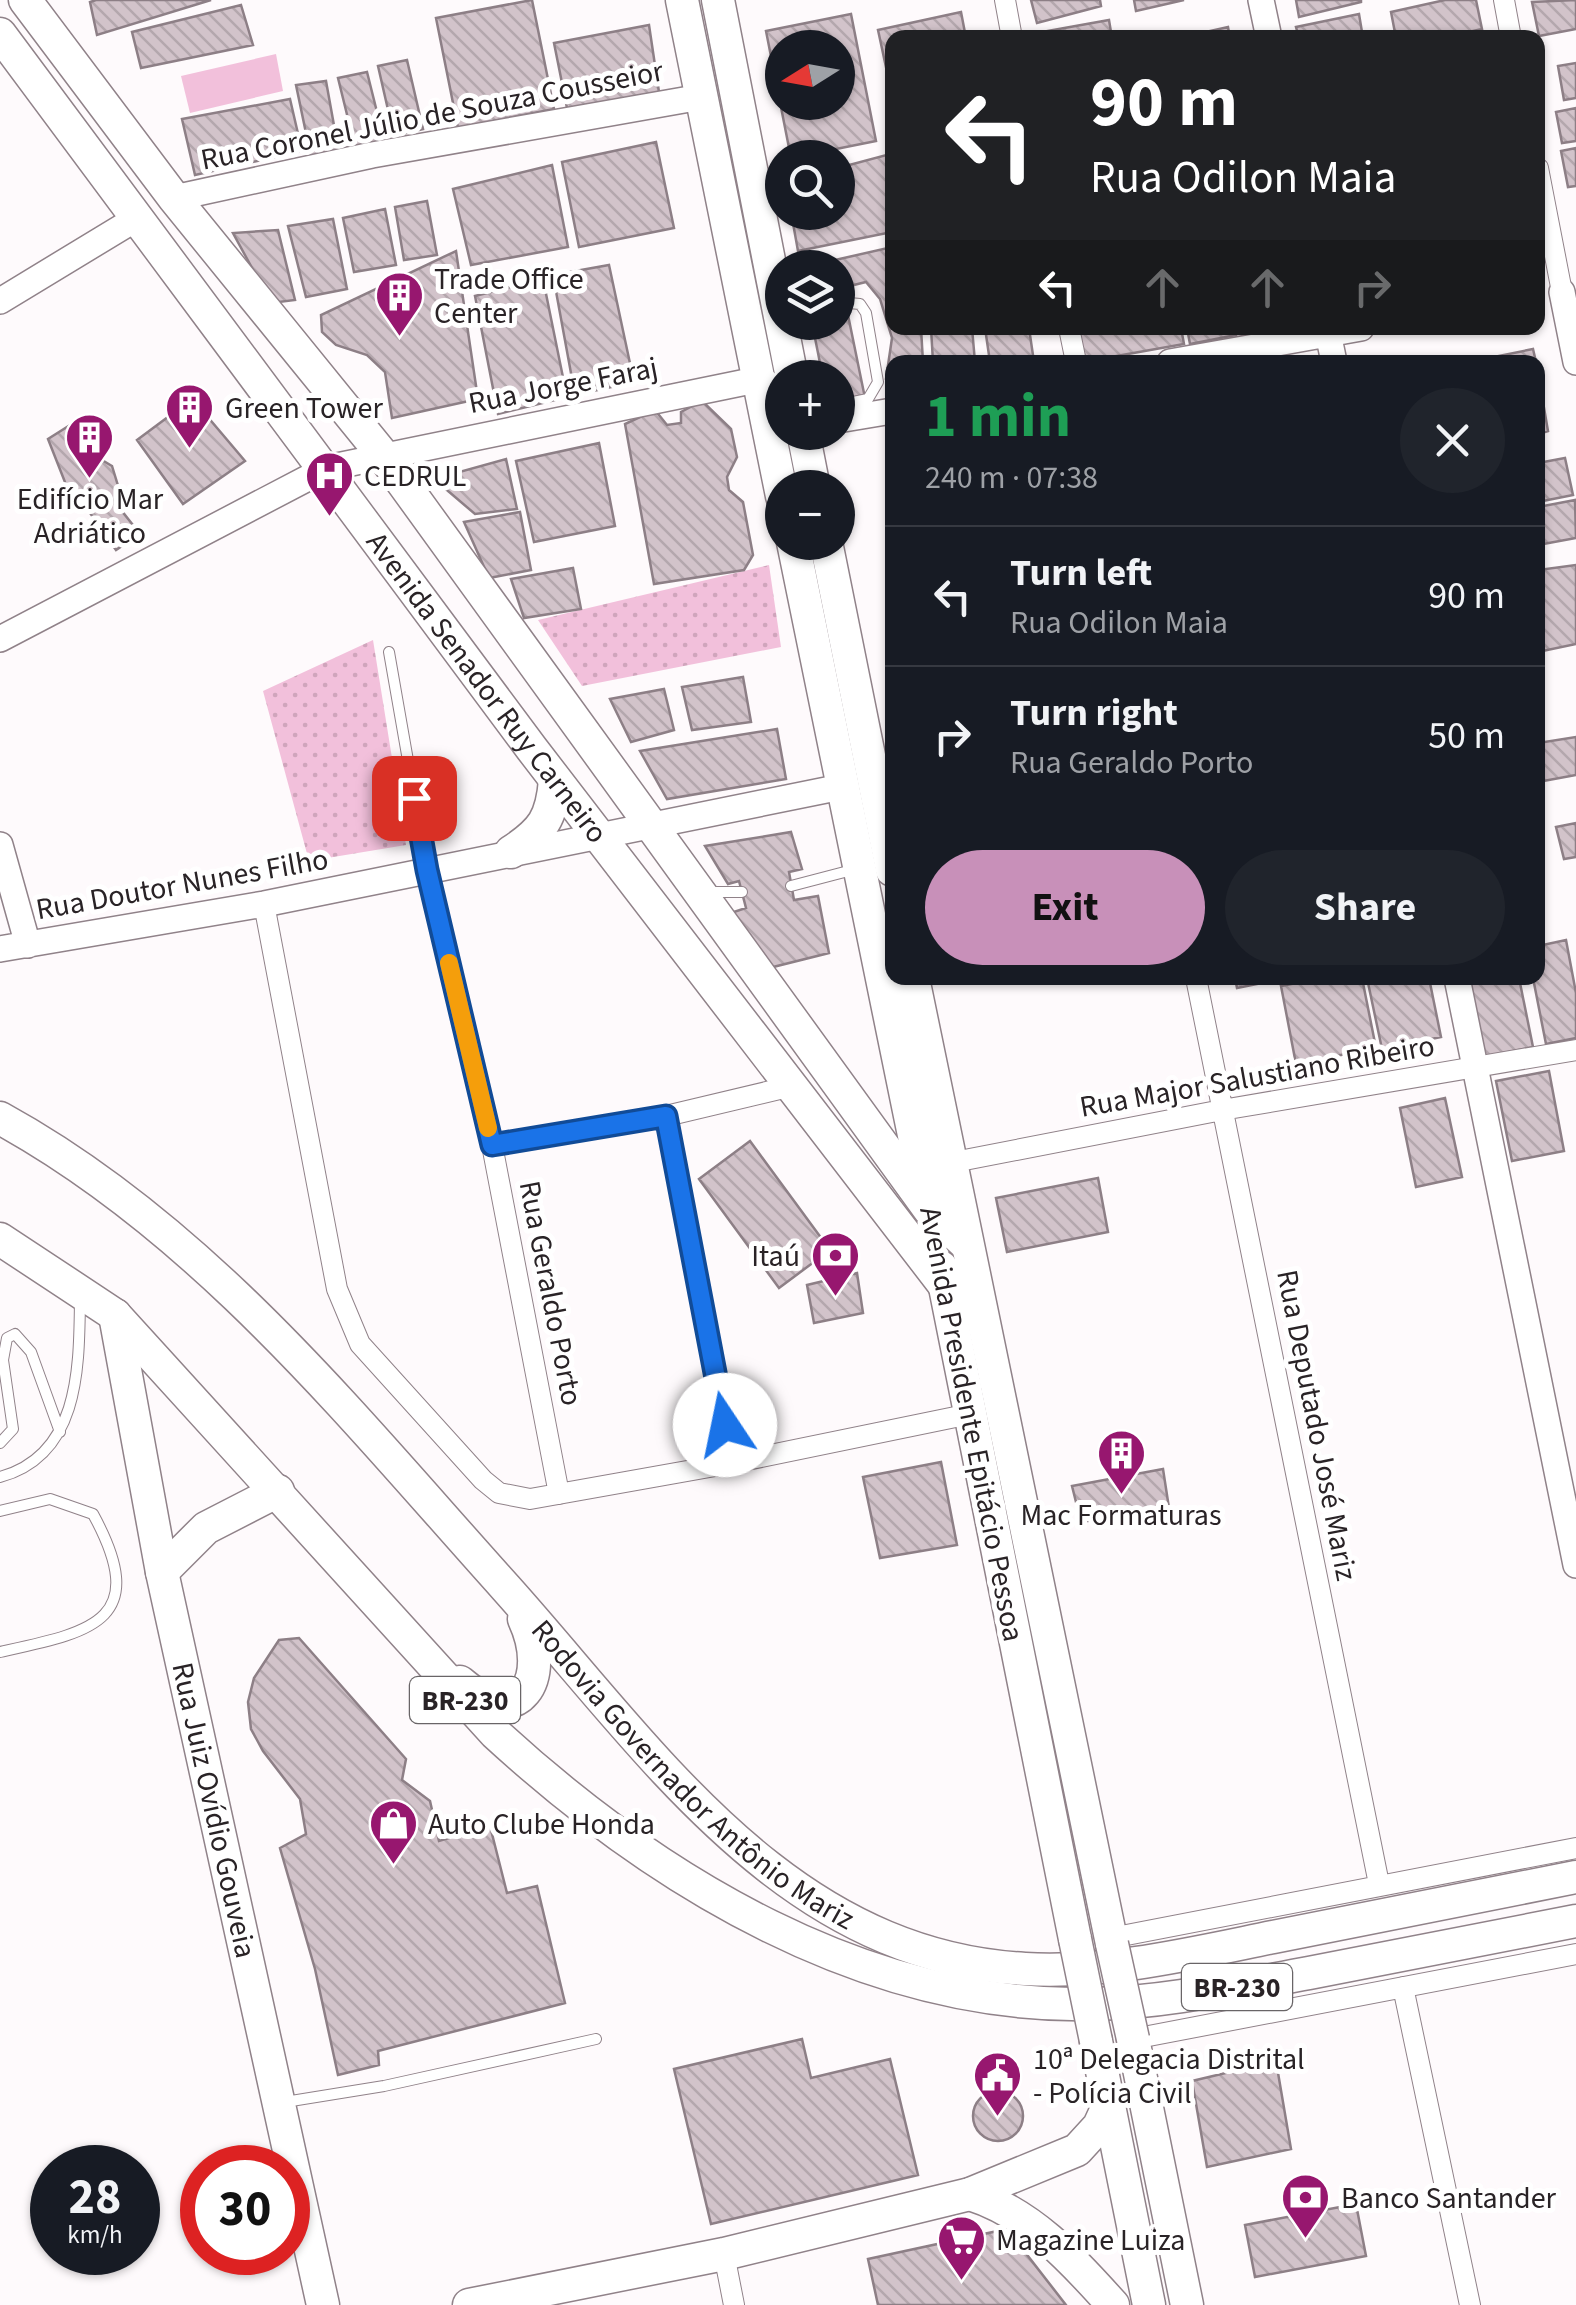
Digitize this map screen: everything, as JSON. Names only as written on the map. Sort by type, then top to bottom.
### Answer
[{"type":"main road","name":"Avenida Senador Ruy Carneiro","points":[[25,0],[174,198],[382,454],[929,1209]]},
{"type":"main road","points":[[682,0],[765,419]]},
{"type":"main road","points":[[718,0],[769,250]]},
{"type":"main road","name":"Avenida Senador Ruy Carneiro","points":[[0,34],[327,468],[555,780],[945,1286]]},
{"type":"main road","points":[[772,450],[776,470]]},
{"type":"main road","name":"Avenida Presidente Epitácio Pessoa","points":[[797,560],[846,786],[877,869]]},
{"type":"main road","name":"Avenida Presidente Epitácio Pessoa","points":[[829,560],[885,921]]},
{"type":"main road","points":[[511,852],[536,836],[549,820],[555,780]]},
{"type":"main road","name":"Avenida Presidente Epitácio Pessoa","points":[[895,985],[929,1209],[1149,2305]]},
{"type":"main road","name":"Avenida Presidente Epitácio Pessoa","points":[[914,985],[1187,2305]]},
{"type":"main road","name":"Rodovia Governador Antônio Mariz","points":[[0,1118],[116,1190],[190,1252],[279,1337],[662,1766],[740,1844],[799,1893],[846,1922],[912,1950],[1028,1970],[1182,1955],[1576,1877]]},
{"type":"main road","points":[[929,1209],[966,1243]]},
{"type":"main road","name":"Rodovia Governador Antônio Mariz","points":[[0,1239],[116,1315],[495,1733],[553,1786],[613,1832],[708,1893],[804,1943],[896,1977],[1000,1998],[1053,2004],[1130,2003],[1576,1922]]},
{"type":"main road","name":"Rua Juiz Ovídio Gouveia","points":[[116,1315],[162,1572],[323,2305]]},
{"type":"main road","points":[[162,1572],[206,1528],[278,1491]]},
{"type":"main road","points":[[412,1640],[471,1692],[498,1702],[516,1697],[534,1682],[536,1655],[525,1621],[504,1586]]},
{"type":"main road","points":[[469,2305],[724,2254],[970,2194],[1077,2150],[1099,2126],[1110,2102]]},
{"type":"main road","points":[[970,2194],[1004,2206],[1035,2228],[1113,2305]]},
{"type":"street","points":[[1005,0],[1011,30]]},
{"type":"street","points":[[1261,0],[1267,30]]},
{"type":"street","points":[[1504,0],[1510,30]]},
{"type":"street","name":"Rua Coronel Júlio de Souza Cousseior","points":[[174,198],[372,155],[702,97]]},
{"type":"street","points":[[1545,210],[1576,362]]},
{"type":"street","points":[[0,301],[137,218]]},
{"type":"street","points":[[1205,355],[1303,335]]},
{"type":"street","points":[[756,380],[765,382]]},
{"type":"street","name":"Rua Jorge Faraj","points":[[0,639],[327,468],[756,380]]},
{"type":"street","points":[[855,417],[885,412]]},
{"type":"street","name":"Rua Doutor Nunes Filho","points":[[0,949],[264,904],[846,786]]},
{"type":"street","points":[[0,845],[28,945]]},
{"type":"street","name":"Rua Geraldo Porto","points":[[427,870],[492,1145],[558,1494]]},
{"type":"street","points":[[264,904],[344,1311],[376,1364],[499,1494],[514,1499],[558,1494],[732,1464],[970,1414]]},
{"type":"street","name":"Rua Deputado José Mariz","points":[[1197,985],[1380,1884]]},
{"type":"street","points":[[1458,985],[1576,1565]]},
{"type":"street","name":"Rua Major Salustiano Ribeiro","points":[[949,1163],[1222,1110],[1576,1050]]},
{"type":"street","points":[[492,1145],[666,1116],[792,1086]]},
{"type":"street","points":[[666,1116],[732,1464]]},
{"type":"street","points":[[1112,1941],[1380,1884],[1576,1848]]},
{"type":"street","points":[[1133,2039],[1576,1954]]},
{"type":"street","points":[[1403,1987],[1470,2305]]},
{"type":"street","points":[[724,2254],[734,2305]]},
{"type":"lane","points":[[855,304],[860,304],[866,314],[878,382],[868,399],[855,402]]},
{"type":"lane","points":[[390,652],[427,870]]},
{"type":"lane","points":[[791,886],[877,869]]},
{"type":"lane","points":[[700,892],[742,892]]},
{"type":"lane","points":[[0,1477],[36,1460],[60,1432],[78,1374],[80,1289]]},
{"type":"lane","points":[[0,1443],[13,1430],[2,1351],[7,1338],[15,1334],[31,1352],[60,1432]]},
{"type":"lane","points":[[0,1511],[50,1499],[93,1514],[108,1541],[116,1583],[114,1603],[94,1627],[0,1652]]},
{"type":"lane","points":[[279,2102],[384,2086],[596,2039]]},
{"type":"shaded area","points":[[276,54],[283,91],[190,113],[181,76]]},
{"type":"shaded area","points":[[769,565],[781,647],[582,686],[538,620]]},
{"type":"shaded area","points":[[373,640],[406,845],[309,861],[263,691]]},
{"type":"building","points":[[211,0],[97,35],[90,2]]},
{"type":"building","points":[[532,0],[554,109],[458,128],[436,18]]},
{"type":"building","points":[[1031,0],[1100,0],[1101,6],[1037,23]]},
{"type":"building","points":[[1134,0],[1184,0],[1136,11]]},
{"type":"building","points":[[1296,0],[1361,0],[1361,2],[1299,17]]},
{"type":"building","points":[[1445,0],[1476,0],[1482,29],[1394,30],[1391,12]]},
{"type":"building","points":[[1576,0],[1576,29],[1545,35],[1545,30],[1538,30],[1532,2]]},
{"type":"building","points":[[241,5],[253,45],[141,68],[132,32]]},
{"type":"building","points":[[961,12],[964,30],[885,30],[885,62],[878,30]]},
{"type":"building","points":[[851,14],[854,30],[771,30]]},
{"type":"building","points":[[1359,14],[1362,30],[1297,30],[1296,27]]},
{"type":"building","points":[[1109,20],[1111,30],[1053,30]]},
{"type":"building","points":[[649,25],[659,92],[568,113],[554,43]]},
{"type":"building","points":[[855,34],[876,141],[855,145],[855,140],[787,140],[784,120],[855,120]]},
{"type":"building","points":[[407,60],[423,129],[394,136],[378,66]]},
{"type":"building","points":[[1576,63],[1576,98],[1564,100],[1558,66]]},
{"type":"building","points":[[367,72],[384,140],[355,147],[338,78]]},
{"type":"building","points":[[326,81],[339,153],[311,157],[296,85]]},
{"type":"building","points":[[290,99],[302,151],[195,175],[182,119]]},
{"type":"building","points":[[1576,108],[1576,141],[1562,143],[1556,112]]},
{"type":"building","points":[[656,142],[674,228],[579,247],[562,162]]},
{"type":"building","points":[[1576,148],[1576,186],[1568,187],[1561,151]]},
{"type":"building","points":[[885,155],[885,233],[798,250],[794,230],[855,230],[855,163]]},
{"type":"building","points":[[552,165],[568,247],[471,265],[453,189]]},
{"type":"building","points":[[427,201],[437,255],[404,260],[395,207]]},
{"type":"building","points":[[385,209],[396,265],[354,272],[343,218]]},
{"type":"building","points":[[333,219],[347,289],[306,297],[288,226]]},
{"type":"building","points":[[278,230],[295,300],[271,303],[233,233]]},
{"type":"building","points":[[885,249],[885,315],[880,299],[866,282],[855,285],[855,255]]},
{"type":"building","name":"Trade Office Center","points":[[456,251],[478,399],[392,418],[385,372],[367,355],[336,345],[322,332],[321,315]]},
{"type":"building","points":[[609,265],[634,382],[575,395],[553,275]]},
{"type":"building","points":[[543,279],[567,397],[498,414],[475,296]]},
{"type":"building","points":[[891,335],[921,335],[923,355],[890,355]]},
{"type":"building","points":[[931,335],[973,335],[974,355],[933,355]]},
{"type":"building","points":[[986,335],[1030,335],[1033,355],[989,355]]},
{"type":"building","points":[[1077,335],[1182,335],[1184,344],[1122,355],[1082,355]]},
{"type":"building","points":[[1188,335],[1236,335],[1190,344]]},
{"type":"building","points":[[815,340],[853,340],[865,398],[855,400],[855,360],[819,360]]},
{"type":"building","points":[[1533,349],[1534,355],[1504,355]]},
{"type":"building","points":[[702,401],[731,429],[737,457],[727,477],[729,490],[743,502],[753,555],[744,570],[654,584],[625,424],[655,410],[667,425],[681,423],[681,412]]},
{"type":"building","name":"Green Tower","points":[[201,409],[245,461],[183,504],[137,440],[172,414]]},
{"type":"building","name":"Edifício Mar Adriático","points":[[78,420],[97,457],[112,466],[119,489],[114,501],[140,534],[116,550],[88,510],[74,505],[48,439]]},
{"type":"building","points":[[599,443],[615,526],[534,542],[516,461]]},
{"type":"building","points":[[1565,458],[1573,495],[1545,501],[1545,462]]},
{"type":"building","points":[[506,459],[517,509],[475,514],[434,479]]},
{"type":"building","points":[[1575,500],[1576,538],[1545,544],[1545,506]]},
{"type":"building","points":[[520,512],[531,570],[489,578],[464,522]]},
{"type":"building","points":[[1576,565],[1576,644],[1545,651],[1545,569]]},
{"type":"building","points":[[573,568],[581,609],[524,618],[511,579]]},
{"type":"building","points":[[743,677],[751,722],[692,730],[682,687]]},
{"type":"building","points":[[664,689],[674,730],[631,742],[610,699]]},
{"type":"building","points":[[777,729],[786,779],[667,799],[640,751]]},
{"type":"building","points":[[1576,737],[1576,775],[1545,781],[1545,742]]},
{"type":"building","points":[[1576,823],[1576,857],[1564,859],[1556,827]]},
{"type":"building","points":[[791,832],[802,869],[789,872],[794,900],[818,896],[829,953],[769,968],[728,914],[746,908],[739,881],[728,884],[705,846]]},
{"type":"building","points":[[1566,940],[1576,993],[1576,1038],[1546,1044],[1534,985],[1545,985],[1545,944]]},
{"type":"building","points":[[1363,985],[1376,1048],[1296,1064],[1281,986]]},
{"type":"building","points":[[1368,985],[1430,985],[1441,1037],[1382,1049]]},
{"type":"building","points":[[1469,985],[1520,985],[1533,1047],[1483,1057]]},
{"type":"building","points":[[1549,1071],[1564,1151],[1512,1161],[1496,1081]]},
{"type":"building","points":[[1445,1098],[1462,1177],[1416,1187],[1400,1108]]},
{"type":"building","points":[[750,1141],[830,1250],[779,1288],[699,1179]]},
{"type":"building","points":[[1098,1178],[1108,1232],[1007,1252],[996,1198]]},
{"type":"building","name":"Itaú","points":[[857,1273],[863,1313],[814,1323],[807,1285]]},
{"type":"building","points":[[941,1462],[957,1545],[880,1558],[863,1477]]},
{"type":"building","name":"Mac Formaturas","points":[[1163,1469],[1169,1508],[1081,1522],[1072,1486]]},
{"type":"building","name":"Auto Clube Honda","points":[[299,1638],[406,1759],[402,1780],[430,1801],[439,1841],[490,1826],[507,1893],[537,1886],[565,2003],[378,2051],[379,2065],[338,2075],[315,1969],[280,1848],[306,1834],[300,1799],[251,1729],[248,1702],[254,1678],[279,1640]]},
{"type":"building","points":[[802,2039],[811,2078],[890,2059],[918,2175],[711,2224],[674,2069]]},
{"type":"building","points":[[1276,2061],[1291,2149],[1207,2167],[1192,2081]]},
{"type":"building","name":"10ª Delegacia Distrital - Polícia Civil","points":[[998,2091],[1016,2098],[1023,2116],[1016,2134],[998,2141],[980,2134],[973,2116],[980,2098]]},
{"type":"building","name":"Banco Santander","points":[[1356,2204],[1366,2256],[1255,2277],[1245,2225]]},
{"type":"building","name":"Magazine Luiza","points":[[1007,2229],[1066,2305],[878,2305],[868,2259]]},
{"type":"slow traffic","points":[[449,963],[488,1128]]},
{"type":"place","name":"Trade Office Center","points":[[399,338]]},
{"type":"place","name":"Green Tower","points":[[190,450]]},
{"type":"place","name":"Edifício Mar Adriático","points":[[90,480]]},
{"type":"place","name":"CEDRUL","points":[[329,518]]},
{"type":"place","name":"Itaú","points":[[835,1298]]},
{"type":"place","name":"Mac Formaturas","points":[[1121,1496]]},
{"type":"place","name":"Auto Clube Honda","points":[[393,1866]]},
{"type":"place","name":"10ª Delegacia Distrital - Polícia Civil","points":[[998,2118]]},
{"type":"place","name":"Banco Santander","points":[[1306,2240]]},
{"type":"place","name":"Magazine Luiza","points":[[961,2282]]},
{"type":"route","points":[[414,798],[427,870],[492,1145],[666,1116],[725,1425]]}]
